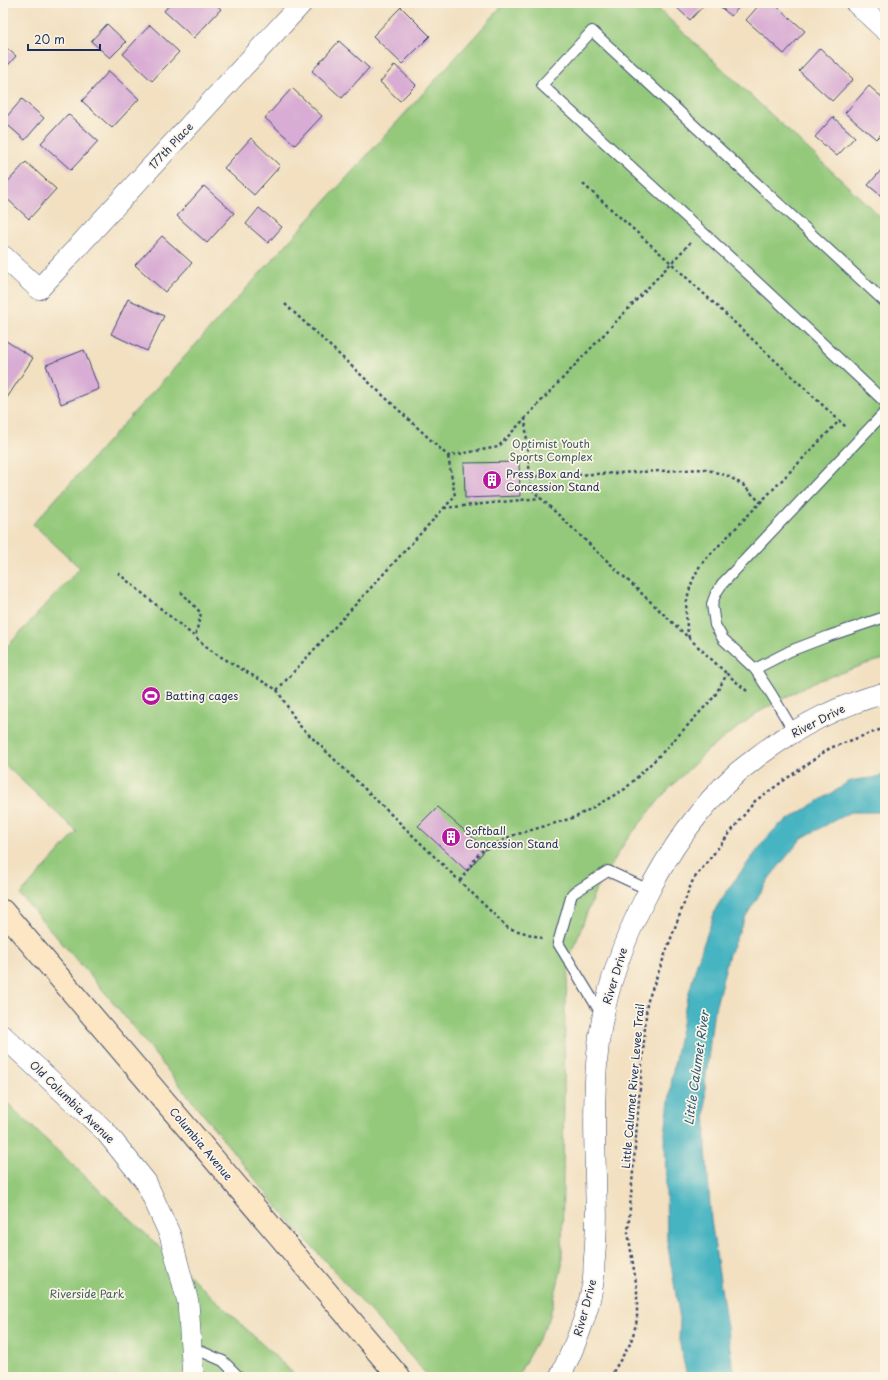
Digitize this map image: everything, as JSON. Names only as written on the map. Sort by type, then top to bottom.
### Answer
[{"type":"street","name":"177th Place","points":[[3,256],[39,289],[302,3]]},
{"type":"street","points":[[856,3],[885,30]]},
{"type":"street","name":"River Drive","points":[[560,1377],[580,1332],[593,1287],[597,1229],[594,1102],[597,1056],[603,1017],[615,967],[632,925],[649,890],[674,848],[702,809],[738,772],[794,732],[830,713],[865,698],[885,693]]},
{"type":"street","name":"Columbia Avenue","points":[[3,911],[399,1377]]},
{"type":"street","name":"Old Columbia Avenue","points":[[3,1036],[104,1131],[146,1182],[170,1235],[188,1302],[193,1377]]},
{"type":"lane","points":[[885,302],[592,31],[542,85],[757,282],[885,402]]},
{"type":"lane","points":[[794,732],[755,669],[723,638],[715,625],[712,604],[716,593],[722,584],[885,412]]},
{"type":"lane","points":[[755,669],[790,651],[885,617]]},
{"type":"lane","points":[[603,1017],[558,942],[572,894],[608,871],[649,890]]},
{"type":"lane","points":[[191,1347],[223,1361],[239,1377]]},
{"type":"path","points":[[583,184],[849,430]]},
{"type":"path","points":[[448,456],[498,447],[692,241]]},
{"type":"path","points":[[277,690],[455,496],[448,456],[285,304]]},
{"type":"path","points":[[525,417],[531,489],[749,694]]},
{"type":"path","points":[[689,638],[685,621],[687,596],[692,579],[701,564],[839,421]]},
{"type":"path","points":[[530,476],[706,469],[728,476],[743,485],[761,503]]},
{"type":"path","points":[[444,508],[540,498]]},
{"type":"path","points":[[118,573],[214,652],[277,690],[298,724],[508,928],[558,942]]},
{"type":"path","points":[[181,592],[201,613],[195,637]]},
{"type":"path","points":[[460,881],[480,852],[511,836],[576,817],[625,789],[662,753],[714,697],[727,674]]},
{"type":"path","name":"Little Calumet River Levee Trail","points":[[610,1377],[630,1344],[637,1319],[637,1289],[628,1232],[647,1003],[690,886],[693,880],[755,801],[830,748],[885,728]]},
{"type":"green space","name":"Optimist Youth Sports Complex","points":[[505,3],[652,3],[885,221],[885,659],[814,682],[757,713],[708,750],[664,794],[625,842],[594,894],[570,958],[565,1006],[562,1266],[549,1319],[517,1377],[429,1377],[284,1215],[108,996],[20,895],[77,832],[3,763],[3,651],[80,568],[33,524]]},
{"type":"green space","name":"Riverside Park","points":[[3,1099],[297,1377],[3,1377]]},
{"type":"water","name":"Little Calumet River","points":[[885,772],[885,812],[850,812],[802,838],[770,877],[746,916],[729,954],[713,1017],[705,1084],[706,1149],[711,1220],[732,1362],[736,1377],[687,1377],[679,1340],[680,1319],[667,1241],[665,1133],[673,1070],[685,1008],[697,963],[716,908],[731,885],[766,839],[778,826],[845,784],[851,781],[875,777]]},
{"type":"building","points":[[171,3],[214,3],[221,9],[194,38],[164,11]]},
{"type":"building","points":[[672,3],[706,3],[690,20]]},
{"type":"building","points":[[716,3],[743,3],[731,16]]},
{"type":"building","points":[[761,3],[773,3],[805,31],[784,54],[746,20]]},
{"type":"building","points":[[401,7],[430,36],[402,64],[373,36]]},
{"type":"building","points":[[107,24],[126,42],[110,58],[91,41]]},
{"type":"building","points":[[150,25],[179,52],[152,81],[123,54]]},
{"type":"building","points":[[339,41],[369,68],[342,98],[312,71]]},
{"type":"building","points":[[3,45],[16,56],[3,71]]},
{"type":"building","points":[[820,48],[853,79],[832,101],[799,71]]},
{"type":"building","points":[[395,65],[416,85],[400,101],[380,82]]},
{"type":"building","points":[[109,71],[139,99],[112,128],[82,101]]},
{"type":"building","points":[[869,86],[885,100],[885,130],[876,139],[845,113]]},
{"type":"building","points":[[292,88],[322,116],[295,145],[265,118]]},
{"type":"building","points":[[22,99],[44,118],[25,140],[3,121]]},
{"type":"building","points":[[68,114],[98,141],[71,170],[41,143]]},
{"type":"building","points":[[833,117],[855,137],[837,156],[815,137]]},
{"type":"building","points":[[251,138],[280,166],[254,195],[224,168]]},
{"type":"building","points":[[26,162],[56,189],[29,219],[3,195],[3,187]]},
{"type":"building","points":[[884,167],[885,168],[885,199],[868,185]]},
{"type":"building","points":[[204,186],[234,213],[207,243],[177,216]]},
{"type":"building","points":[[259,208],[282,227],[268,243],[246,224]]},
{"type":"building","points":[[162,236],[192,263],[165,292],[135,265]]},
{"type":"building","points":[[128,299],[164,316],[147,351],[111,334]]},
{"type":"building","points":[[3,339],[33,358],[3,404]]},
{"type":"building","points":[[84,350],[99,389],[61,404],[46,365]]},
{"type":"building","name":"Press Box and Concession Stand","points":[[519,462],[520,496],[465,498],[464,463]]},
{"type":"building","name":"Softball Concession Stand","points":[[437,807],[486,849],[467,871],[418,826]]},
{"type":"place","name":"Press Box and Concession Stand","points":[[492,480]]},
{"type":"place","name":"Batting cages","points":[[151,696]]},
{"type":"place","name":"Softball Concession Stand","points":[[451,837]]}]
